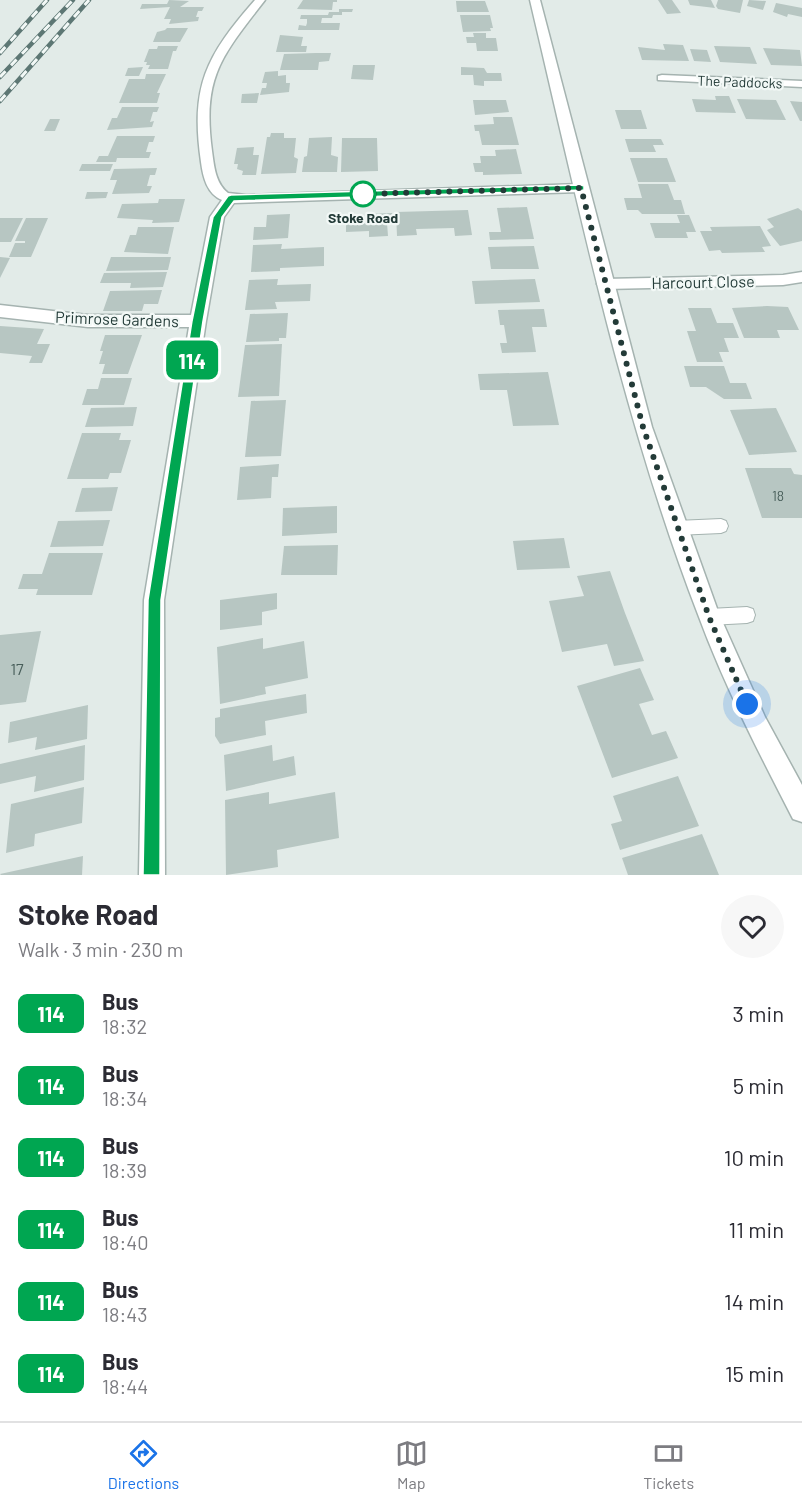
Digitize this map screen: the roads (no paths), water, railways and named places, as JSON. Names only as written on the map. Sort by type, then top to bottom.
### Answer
[{"type":"street","points":[[260,0],[212,63],[202,99],[204,143],[210,177],[221,195],[231,198],[581,188]]},
{"type":"street","points":[[535,0],[604,284],[643,427],[676,528],[709,617],[757,725],[802,810]]},
{"type":"street","name":"The Paddocks","points":[[662,78],[679,84],[802,84]]},
{"type":"street","points":[[152,875],[154,600],[198,321],[218,217],[231,198]]},
{"type":"street","name":"Harcourt Close","points":[[604,284],[783,280],[802,277]]},
{"type":"street","name":"Primrose Gardens","points":[[0,311],[88,321],[198,321]]},
{"type":"lane","points":[[676,528],[721,526]]},
{"type":"lane","points":[[709,617],[747,615]]},
{"type":"railway","points":[[0,53],[47,0]]},
{"type":"railway","points":[[0,77],[73,0]]},
{"type":"railway","points":[[0,101],[89,0]]},
{"type":"place","name":"Stoke Road","points":[[363,194]]}]
